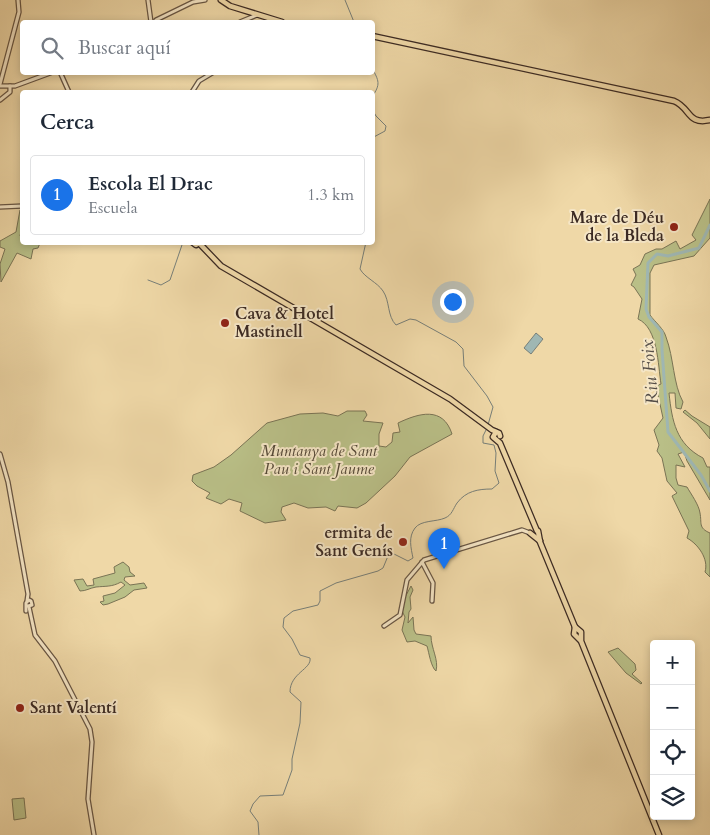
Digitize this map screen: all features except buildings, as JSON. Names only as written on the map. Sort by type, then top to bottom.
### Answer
[{"type":"main road","points":[[222,0],[226,5],[275,20]]},
{"type":"main road","points":[[375,37],[668,100],[680,104],[695,120],[710,120]]},
{"type":"main road","points":[[201,245],[221,266],[450,399],[497,436],[660,835]]},
{"type":"street","points":[[18,0],[19,11],[0,85],[10,86],[45,75]]},
{"type":"street","points":[[148,0],[152,20]]},
{"type":"street","points":[[154,20],[196,1],[205,0]]},
{"type":"street","points":[[245,20],[257,15]]},
{"type":"street","points":[[61,75],[68,90]]},
{"type":"street","points":[[193,90],[199,82],[210,75]]},
{"type":"street","points":[[0,100],[10,92],[10,86]]},
{"type":"street","points":[[0,207],[20,206]]},
{"type":"street","points":[[0,454],[8,482],[28,594],[28,604],[35,635],[55,661],[90,729],[92,742],[88,799],[94,835]]},
{"type":"street","points":[[384,626],[400,615],[407,580],[426,559],[522,530],[536,533]]},
{"type":"street","points":[[422,562],[434,587],[432,601]]},
{"type":"green space","points":[[710,199],[710,238],[694,256],[654,265],[650,273],[650,315],[665,334],[671,353],[677,387],[683,402],[681,409],[676,408],[675,393],[669,393],[677,431],[687,446],[703,458],[707,467],[710,467],[710,500],[687,461],[684,452],[678,454],[685,467],[676,465],[678,485],[687,487],[698,507],[702,527],[710,533],[710,577],[705,572],[706,567],[702,552],[687,538],[689,531],[672,496],[677,493],[667,481],[662,458],[657,451],[659,445],[654,430],[663,418],[656,386],[661,384],[658,357],[650,330],[638,319],[642,299],[631,285],[636,275],[633,269],[640,265],[645,254],[656,249],[662,249],[676,241],[680,249],[696,240],[692,235]]},
{"type":"green space","points":[[20,210],[20,245],[39,245],[38,248],[33,249],[31,259],[17,253],[1,282],[0,264],[5,249],[0,247],[0,241],[16,232]]},
{"type":"green space","points":[[685,410],[710,427],[710,439],[697,423],[683,412]]},
{"type":"green space","name":"Muntanya de Sant Pau i Sant Jaume","points":[[347,411],[365,411],[367,415],[363,421],[383,423],[379,434],[379,446],[386,447],[392,442],[393,433],[400,432],[398,423],[422,415],[429,414],[443,419],[452,434],[410,457],[395,476],[366,503],[357,508],[338,506],[335,511],[326,507],[308,508],[294,503],[282,507],[281,512],[286,520],[265,523],[240,511],[242,503],[229,499],[221,504],[206,498],[210,493],[192,481],[193,475],[214,467],[231,455],[267,423],[300,414],[323,413],[338,416]]},
{"type":"green space","points":[[123,562],[135,576],[125,577],[124,580],[130,585],[144,583],[147,588],[134,590],[125,597],[103,605],[100,602],[104,601],[103,596],[115,593],[125,585],[121,582],[112,586],[80,591],[74,580],[83,579],[87,586],[94,585],[93,579],[115,573],[114,567]]},
{"type":"green space","points":[[411,586],[413,590],[410,597],[411,609],[408,623],[413,617],[416,634],[431,636],[437,667],[436,671],[431,663],[427,646],[415,641],[407,642],[402,630],[405,617],[402,611],[403,601]]},
{"type":"green space","points":[[618,648],[635,664],[636,670],[632,674],[641,684],[626,673],[608,652]]},
{"type":"green space","points":[[24,798],[26,818],[14,820],[12,799]]},
{"type":"water","points":[[536,333],[543,339],[531,354],[524,348]]},
{"type":"waterway","points":[[345,0],[353,20]]},
{"type":"waterway","points":[[375,74],[378,82],[375,92]]},
{"type":"waterway","points":[[375,114],[386,126],[385,131],[375,136]]},
{"type":"waterway","name":"Riu Foix","points":[[710,225],[699,248],[668,256],[657,254],[648,263],[646,309],[649,317],[662,332],[668,432],[701,475],[710,491]]},
{"type":"waterway","points":[[148,280],[161,285],[170,280],[182,245]]},
{"type":"waterway","points":[[365,245],[360,269],[383,291],[396,325],[410,319],[416,320],[456,342],[463,349],[464,366],[493,407],[488,425]]},
{"type":"waterway","points":[[259,835],[258,822],[250,811],[260,796],[283,795],[292,770],[292,759],[300,723],[301,702],[290,692],[291,686],[293,680],[310,662],[310,658],[300,655],[283,627],[284,618],[293,611],[318,605],[320,591],[336,583],[378,571],[383,568],[388,556],[394,554],[408,561],[413,558],[411,539],[413,531],[418,525],[447,517],[451,514],[457,503],[468,493],[492,489],[499,483],[495,471],[496,453],[494,445],[483,443],[483,436],[487,428]]},
{"type":"place","name":"Mare de Déu de la Bleda","points":[[674,227]]},
{"type":"place","name":"Cava & Hotel Mastinell","points":[[225,323]]},
{"type":"place","name":"ermita de Sant Genís","points":[[403,542]]},
{"type":"place","name":"Escola El Drac","points":[[444,569]]},
{"type":"place","name":"Sant Valentí","points":[[20,708]]}]
